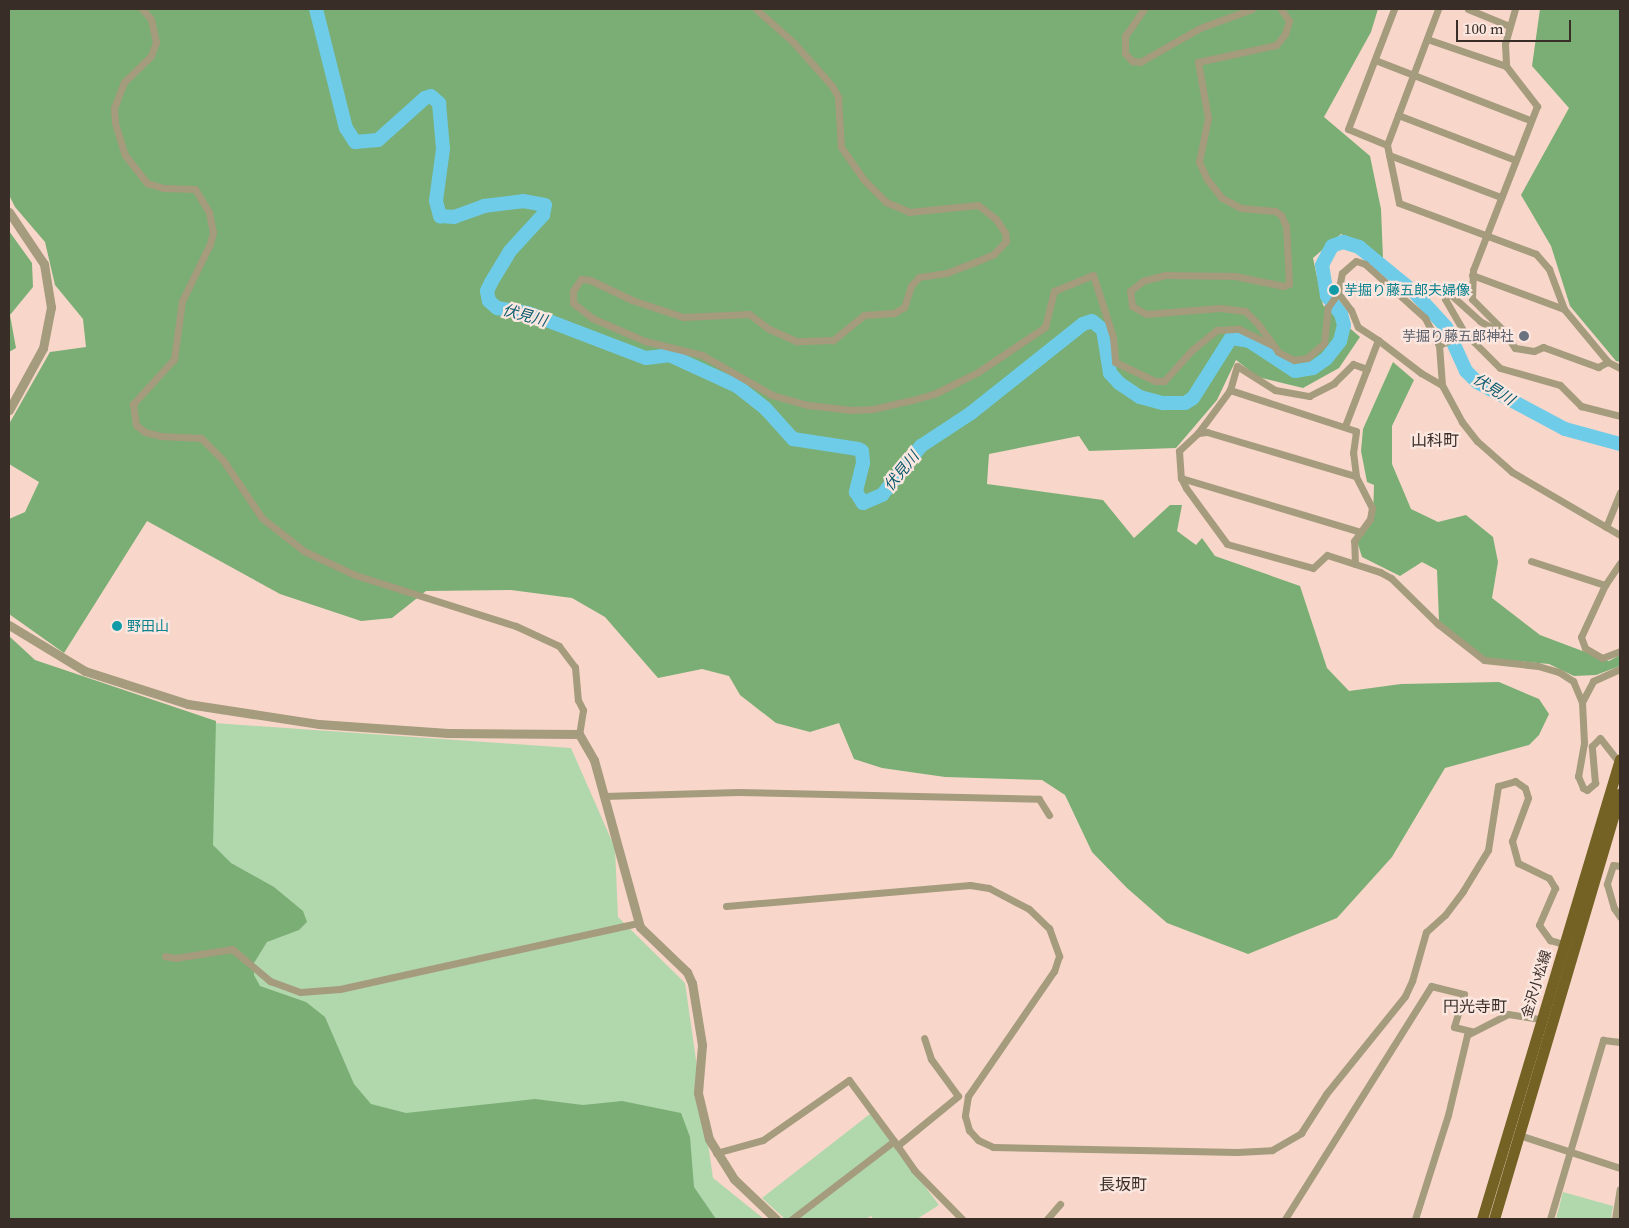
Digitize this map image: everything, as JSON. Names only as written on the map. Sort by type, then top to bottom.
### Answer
[{"type":"main road","name":"金沢小松線","points":[[1482,1219],[1563,944],[1620,762]]},
{"type":"main road","name":"金沢小松線","points":[[1494,1219],[1620,793]]},
{"type":"street","points":[[142,9],[151,19],[156,42],[151,56],[124,82],[114,108],[125,155],[146,183],[163,188],[195,189],[208,212],[213,232],[210,244],[182,301],[174,359],[133,404],[136,425],[145,432],[161,436],[201,438],[223,460],[262,518],[304,551],[355,575],[516,626],[559,646],[575,666],[578,700],[582,710],[579,734],[589,748],[604,796],[638,923],[645,935],[687,972],[692,983],[702,1045],[698,1093],[704,1123],[716,1153],[734,1179],[776,1219]]},
{"type":"street","points":[[756,9],[794,44],[832,86],[838,97],[841,147],[863,179],[886,202],[909,212],[978,205],[996,219],[1005,234],[1006,241],[994,254],[975,262],[947,273],[919,277],[911,286],[904,307],[894,313],[864,315],[833,340],[796,341],[769,330],[749,314],[683,317],[632,300],[590,280],[581,280],[573,291],[573,303],[592,318],[645,341],[702,356],[772,394],[808,405],[852,410],[873,409],[934,394],[978,372],[1045,327],[1054,291],[1093,275],[1113,337],[1115,362],[1155,381],[1164,381],[1192,350],[1217,330],[1239,329],[1272,345]]},
{"type":"street","points":[[1144,9],[1127,30],[1124,43],[1125,54],[1132,61],[1140,62],[1200,28],[1252,9]]},
{"type":"street","points":[[1281,9],[1289,21],[1276,45],[1198,62],[1208,118],[1199,162],[1206,179],[1222,198],[1241,208],[1276,211],[1281,215],[1286,226],[1289,284],[1283,286],[1235,276],[1165,275],[1143,281],[1130,291],[1132,306],[1146,314],[1220,308],[1245,311],[1258,324],[1272,345],[1285,357],[1294,360],[1307,358],[1324,343],[1328,307],[1337,295],[1347,266],[1356,261],[1365,264],[1425,318],[1441,344],[1442,385],[1468,432],[1512,472],[1620,535]]},
{"type":"street","points":[[1387,145],[1348,129],[1394,9]]},
{"type":"street","points":[[1438,9],[1387,145],[1399,203],[1536,254],[1549,269],[1564,309],[1608,362],[1620,368]]},
{"type":"street","points":[[1468,9],[1509,26]]},
{"type":"street","points":[[1506,66],[1509,26],[1515,9]]},
{"type":"street","points":[[1427,39],[1506,66],[1535,99],[1537,106],[1485,235],[1472,276],[1472,298],[1502,328],[1504,334],[1515,348],[1534,351],[1543,347],[1598,367],[1608,362]]},
{"type":"street","points":[[1375,60],[1530,120]]},
{"type":"street","points":[[1398,115],[1515,160]]},
{"type":"street","points":[[1388,155],[1500,197]]},
{"type":"street","points":[[9,212],[44,264],[52,307],[44,348],[9,410]]},
{"type":"street","points":[[1472,276],[1564,309]]},
{"type":"street","points":[[1504,334],[1480,321],[1449,293],[1445,299],[1463,334],[1500,368],[1560,385],[1581,406],[1620,416]]},
{"type":"street","points":[[1337,295],[1351,310],[1358,327],[1421,373],[1442,385]]},
{"type":"street","points":[[1441,344],[1463,334]]},
{"type":"street","points":[[1345,426],[1378,340]]},
{"type":"street","points":[[1367,369],[1353,364],[1334,382],[1309,396],[1275,390],[1237,366],[1230,390],[1198,433],[1179,450],[1181,478],[1227,544],[1313,568],[1327,555],[1391,578],[1438,624],[1484,660],[1538,666],[1559,672],[1573,681],[1582,702],[1584,743],[1578,776],[1583,788],[1587,790],[1595,783],[1592,746],[1600,738],[1620,762]]},
{"type":"street","points":[[1230,390],[1356,431],[1353,453],[1356,476],[1372,508],[1370,519],[1354,541],[1355,564]]},
{"type":"street","points":[[1198,433],[1207,432],[1356,476]]},
{"type":"street","points":[[1181,478],[1361,532]]},
{"type":"street","points":[[1606,527],[1620,493]]},
{"type":"street","points":[[1531,561],[1605,585]]},
{"type":"street","points":[[1620,563],[1605,585],[1581,637],[1585,648],[1602,658],[1620,651]]},
{"type":"street","points":[[9,625],[85,671],[195,705],[307,723],[418,732],[579,734]]},
{"type":"street","points":[[1582,702],[1593,681],[1620,669]]},
{"type":"street","points":[[726,906],[970,885],[989,888],[1029,909],[1049,928],[1059,956],[1054,971],[968,1096],[965,1116],[969,1130],[978,1140],[993,1147],[1237,1152],[1272,1150],[1301,1133],[1326,1094],[1405,996],[1412,980],[1426,932],[1445,915],[1463,891],[1488,850],[1498,786],[1515,781],[1525,788],[1528,798],[1512,841],[1518,863],[1549,878],[1555,888],[1539,925],[1550,940],[1563,944]]},
{"type":"street","points":[[604,796],[738,792],[1039,800],[1050,815]]},
{"type":"street","points":[[1620,866],[1613,865],[1608,884],[1614,908],[1620,917]]},
{"type":"street","points":[[165,956],[175,958],[232,949],[270,981],[288,990],[320,990],[357,986],[638,923]]},
{"type":"street","points":[[1285,1219],[1431,986],[1464,994],[1454,1027],[1472,1032]]},
{"type":"street","points":[[1416,1219],[1448,1115],[1467,1035],[1508,1014],[1541,1019]]},
{"type":"street","points":[[792,1219],[958,1096],[931,1059],[924,1038]]},
{"type":"street","points":[[1550,1219],[1603,1040],[1620,1042]]},
{"type":"street","points":[[716,1153],[764,1140],[849,1080],[914,1170],[962,1219]]},
{"type":"street","points":[[1519,1135],[1620,1168]]},
{"type":"street","points":[[1615,1219],[1620,1189]]},
{"type":"street","points":[[1047,1219],[1060,1204]]},
{"type":"green space","points":[[9,9],[1378,9],[1371,32],[1324,117],[1370,156],[1381,209],[1383,258],[1341,234],[1313,258],[1323,305],[1360,337],[1339,368],[1303,388],[1258,377],[1236,360],[1217,400],[1176,448],[1089,451],[1079,436],[989,454],[987,484],[1103,500],[1134,538],[1170,505],[1182,505],[1177,531],[1196,545],[1202,538],[1215,556],[1300,586],[1327,668],[1349,691],[1401,684],[1499,682],[1539,699],[1549,714],[1539,735],[1529,745],[1445,768],[1392,857],[1337,918],[1248,954],[1167,923],[1127,888],[1092,852],[1065,795],[1042,780],[945,777],[882,768],[854,759],[839,723],[810,732],[776,723],[740,695],[729,676],[702,669],[658,678],[605,617],[572,598],[511,590],[426,591],[392,618],[361,621],[280,594],[147,521],[64,653],[9,614],[9,519],[25,512],[39,482],[9,464],[9,424],[50,352],[86,347],[83,319],[55,285],[45,242],[15,207],[9,195]]},
{"type":"green space","points":[[1540,9],[1620,9],[1620,362],[1616,361],[1570,306],[1551,246],[1521,195],[1569,108],[1532,66]]},
{"type":"green space","points":[[9,231],[32,263],[33,287],[10,315],[16,348],[9,352]]},
{"type":"green space","points":[[1393,362],[1414,380],[1392,426],[1392,464],[1411,509],[1438,522],[1466,515],[1493,537],[1498,562],[1492,598],[1540,635],[1609,661],[1620,655],[1620,666],[1596,675],[1574,676],[1549,664],[1485,658],[1439,621],[1437,570],[1422,562],[1400,576],[1362,557],[1357,541],[1373,519],[1374,485],[1367,482],[1361,451],[1363,429]]},
{"type":"green space","points":[[9,636],[35,660],[216,721],[213,845],[231,863],[274,887],[303,911],[307,922],[299,930],[267,942],[254,963],[254,975],[260,986],[306,1002],[325,1017],[354,1084],[371,1104],[406,1113],[535,1099],[583,1105],[622,1101],[681,1113],[690,1137],[694,1187],[716,1219],[9,1219]]},
{"type":"green space","points":[[214,723],[571,748],[615,848],[618,917],[685,983],[713,1178],[764,1219],[9,1219]]},
{"type":"green space","points":[[870,1114],[939,1205],[917,1219],[874,1219],[871,1216],[865,1219],[785,1219],[762,1198]]},
{"type":"green space","points":[[1563,1192],[1613,1206],[1611,1219],[1556,1219]]},
{"type":"waterway","name":"伏見川","points":[[316,9],[346,128],[355,142],[378,140],[425,98],[431,96],[439,103],[443,149],[436,201],[440,216],[454,217],[484,206],[523,201],[545,205],[543,215],[510,251],[491,283],[487,291],[489,301],[497,308],[528,313],[646,358],[669,355],[737,386],[765,408],[793,439],[862,451],[863,463],[856,492],[863,503],[882,495],[921,446],[971,413],[1083,324],[1092,321],[1103,330],[1110,373],[1119,383],[1140,397],[1163,403],[1185,403],[1193,398],[1231,338],[1249,341],[1295,371],[1313,368],[1326,359],[1340,341],[1344,325],[1341,314],[1327,296],[1322,265],[1332,246],[1343,242],[1359,247],[1414,292],[1446,327],[1466,371],[1477,382],[1565,429],[1620,444]]},
{"type":"place","name":"芋掘り藤五郎夫婦像","points":[[1334,290]]},
{"type":"place","name":"芋掘り藤五郎神社","points":[[1524,336]]},
{"type":"place","name":"野田山","points":[[117,626]]},
{"type":"district","name":"山科町","points":[[1435,440]]},
{"type":"district","name":"円光寺町","points":[[1475,1006]]},
{"type":"district","name":"長坂町","points":[[1123,1184]]}]
